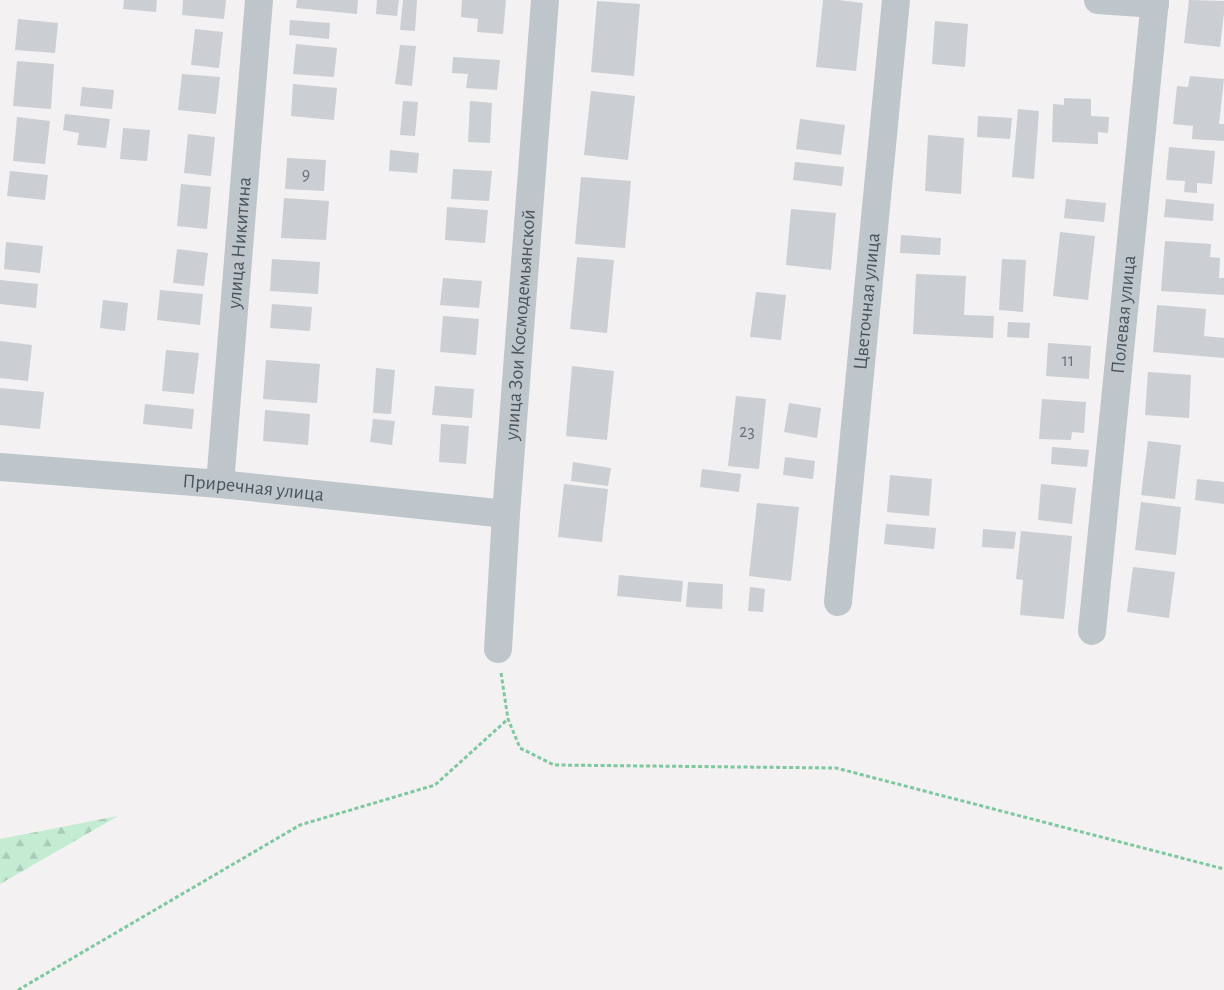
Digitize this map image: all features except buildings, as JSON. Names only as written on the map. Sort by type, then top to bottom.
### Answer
[{"type":"street","name":"улица Никитина","points":[[220,484],[259,0]]},
{"type":"street","name":"улица Зои Космодемьянской","points":[[498,649],[506,514],[545,0]]},
{"type":"street","name":"Цветочная улица","points":[[838,602],[896,0]]},
{"type":"street","points":[[1098,0],[1155,2]]},
{"type":"street","name":"Полевая улица","points":[[1092,631],[1155,2]]},
{"type":"street","name":"Приречная улица","points":[[0,466],[220,484],[506,514]]},
{"type":"path","points":[[498,649],[508,719],[520,748],[554,765],[836,768],[1224,869]]},
{"type":"path","points":[[18,990],[300,825],[435,785],[508,719]]},
{"type":"green space","points":[[118,816],[0,884],[0,839]]}]
